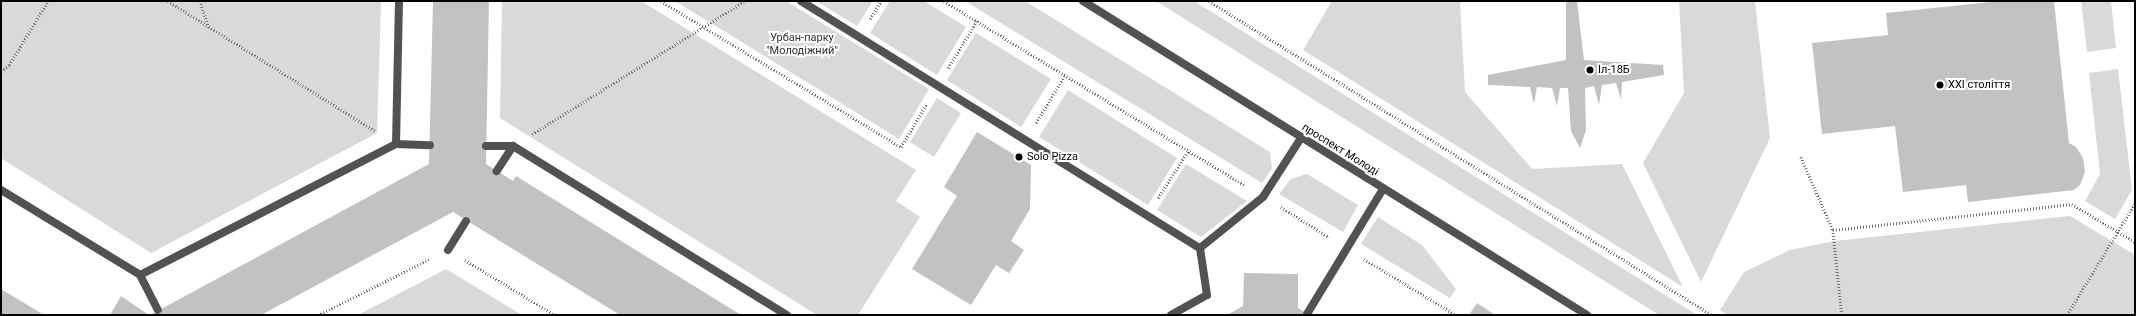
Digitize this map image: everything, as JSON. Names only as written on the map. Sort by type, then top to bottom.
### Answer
[{"type":"street","points":[[396,144],[399,1]]},
{"type":"street","points":[[801,1],[1200,248]]},
{"type":"street","name":"проспект Молоді","points":[[1083,1],[1382,189],[1587,315]]},
{"type":"street","points":[[1200,248],[1264,197],[1301,138]]},
{"type":"street","points":[[140,275],[396,144],[430,145]]},
{"type":"street","points":[[486,146],[513,146],[787,315]]},
{"type":"street","points":[[497,171],[513,146]]},
{"type":"street","points":[[1307,314],[1382,189]]},
{"type":"street","points":[[1,190],[140,275],[158,310]]},
{"type":"street","points":[[448,250],[466,221]]},
{"type":"street","points":[[1171,315],[1207,295],[1200,248]]},
{"type":"path","points":[[1,71],[9,65],[48,1]]},
{"type":"path","points":[[168,1],[396,144]]},
{"type":"path","points":[[200,1],[209,27]]},
{"type":"path","points":[[662,1],[901,147]]},
{"type":"path","points":[[513,146],[745,1]]},
{"type":"path","points":[[944,1],[1456,315]]},
{"type":"path","points":[[1209,1],[1712,315]]},
{"type":"path","points":[[1025,140],[1065,75]]},
{"type":"path","points":[[1147,216],[1188,151]]},
{"type":"path","points":[[1800,157],[1834,230],[1842,315]]},
{"type":"path","points":[[2067,315],[2119,232],[2135,203]]},
{"type":"path","points":[[1834,230],[2072,204],[2135,242]]},
{"type":"path","points":[[318,315],[448,250],[556,315]]},
{"type":"green space","points":[[1,1],[381,1],[377,133],[151,253],[1,158]]},
{"type":"green space","points":[[502,1],[641,1],[916,170],[896,201],[920,217],[858,315],[817,315],[500,118]]},
{"type":"green space","name":"Урбан-парку \"Молодіжний\"","points":[[675,1],[786,1],[929,89],[899,139]]},
{"type":"green space","points":[[816,1],[873,1],[857,26]]},
{"type":"green space","points":[[890,1],[924,1],[966,27],[937,75],[870,33]]},
{"type":"green space","points":[[965,1],[1025,1],[1270,152],[1272,169],[1262,183]]},
{"type":"green space","points":[[1156,1],[1194,1],[1694,313],[1693,315],[1659,315]]},
{"type":"green space","points":[[1332,1],[1460,1],[1465,92],[1532,169],[1622,164],[1683,287],[1303,50]]},
{"type":"green space","points":[[1679,1],[1755,1],[1770,138],[1701,282],[1643,163],[1684,93]]},
{"type":"green space","points":[[2081,1],[2111,1],[2116,48],[2087,52]]},
{"type":"green space","points":[[976,33],[1051,79],[1021,127],[947,80]]},
{"type":"green space","points":[[2118,69],[2132,190],[2115,219],[2085,201],[2100,174],[2089,73]]},
{"type":"green space","points":[[1068,90],[1177,158],[1148,205],[1039,137]]},
{"type":"green space","points":[[937,98],[961,113],[934,157],[910,142]]},
{"type":"green space","points":[[1186,164],[1247,201],[1201,237],[1157,210]]},
{"type":"green space","points":[[1307,174],[1358,205],[1343,232],[1279,194],[1291,179]]},
{"type":"green space","points":[[2070,216],[2135,255],[2135,315],[1728,315],[1720,310],[1744,272],[1790,250],[1835,241]]},
{"type":"green space","points":[[1378,217],[1422,245],[1456,289],[1450,298],[1361,244]]},
{"type":"green space","points":[[446,269],[522,315],[358,315]]},
{"type":"building","points":[[433,1],[489,1],[486,164],[513,181],[516,176],[741,315],[620,315],[453,212],[261,315],[150,315],[429,164]]},
{"type":"building","name":"Іл-18Б","points":[[1566,1],[1577,1],[1584,60],[1663,65],[1664,75],[1622,82],[1621,99],[1616,83],[1602,85],[1599,105],[1594,86],[1585,88],[1586,130],[1580,148],[1571,131],[1568,88],[1560,88],[1557,106],[1552,88],[1537,87],[1534,104],[1530,87],[1488,85],[1488,75],[1566,60]]},
{"type":"building","name":"ХХІ століття","points":[[2000,1],[2054,1],[2069,143],[2076,147],[2083,158],[2085,172],[2080,185],[2074,190],[1968,202],[1966,185],[1903,192],[1895,126],[1822,134],[1812,43],[1888,35],[1886,13]]},
{"type":"building","points":[[977,132],[1031,165],[1030,209],[1011,241],[1024,250],[1009,273],[996,265],[971,305],[912,269],[957,196],[944,187]]},
{"type":"building","points":[[1244,273],[1298,274],[1298,308],[1309,315],[1227,315],[1243,306]]},
{"type":"building","points":[[1,289],[44,315],[1,315]]},
{"type":"building","points":[[121,296],[149,315],[110,315]]},
{"type":"building","points":[[1477,303],[1495,315],[1469,315]]},
{"type":"place","name":"Іл-18Б","points":[[1590,70]]},
{"type":"place","name":"ХХІ століття","points":[[1940,85]]},
{"type":"place","name":"Solo Pizza","points":[[1019,157]]}]
